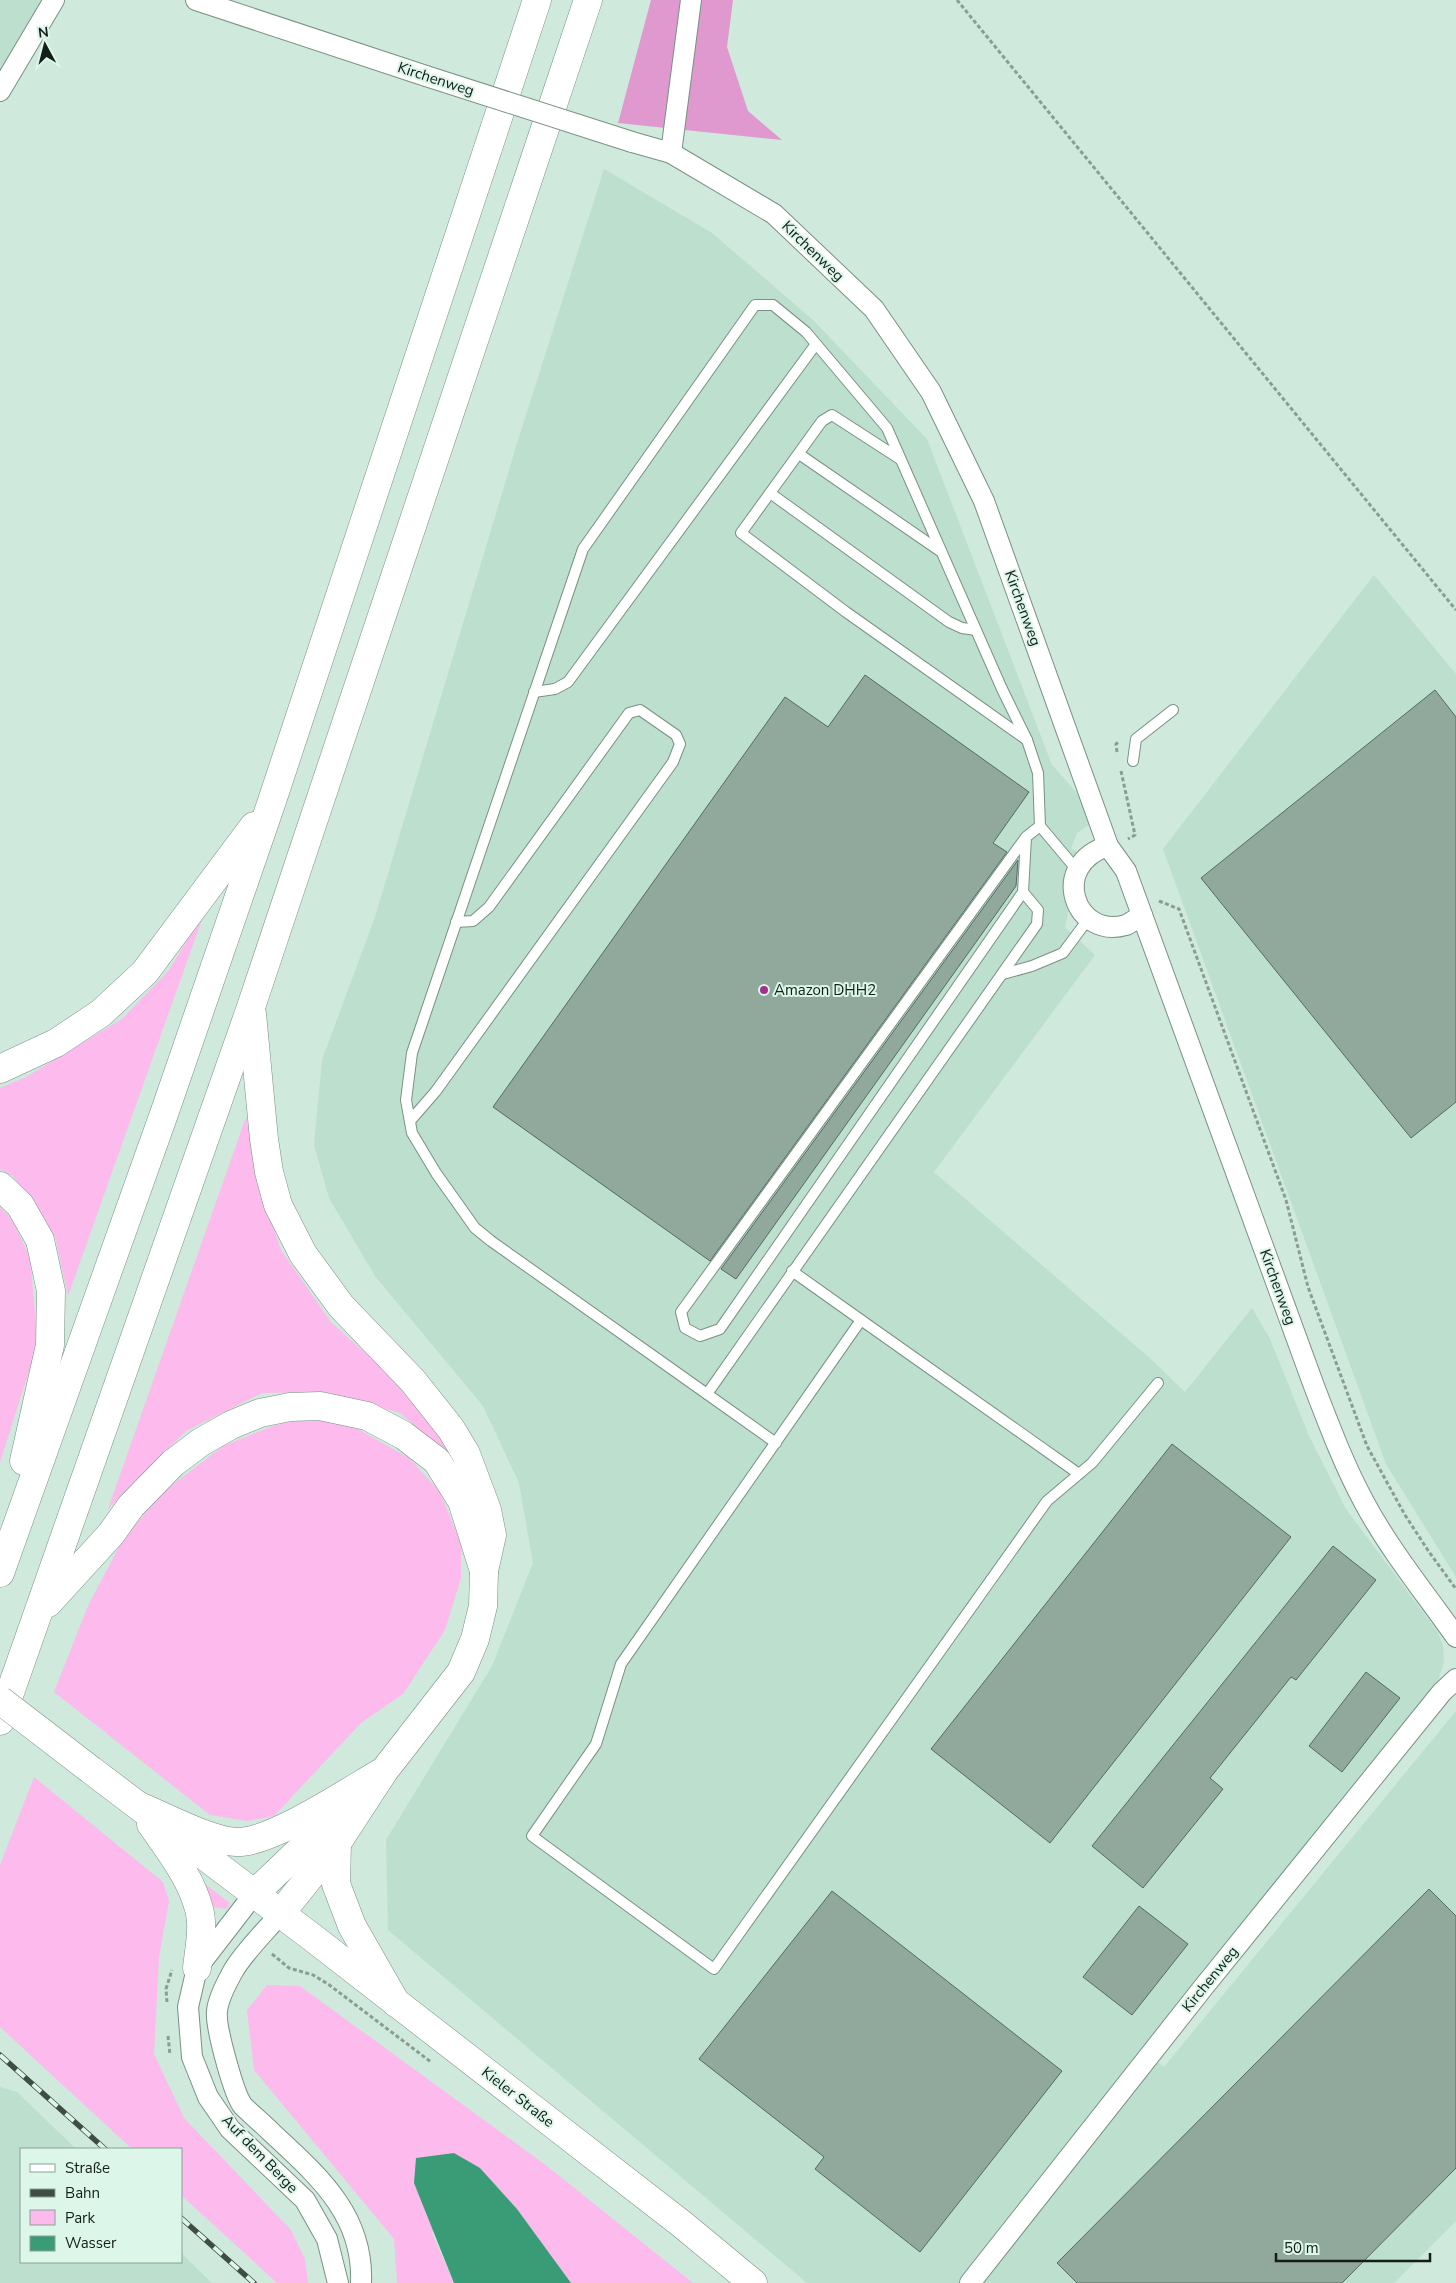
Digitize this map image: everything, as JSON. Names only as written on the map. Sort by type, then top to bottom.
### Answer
[{"type":"main road","points":[[0,1573],[165,1111],[271,804],[537,0]]},
{"type":"main road","points":[[0,1722],[251,1007],[588,0]]},
{"type":"main road","points":[[0,1070],[56,1043],[101,1013],[145,972],[271,804]]},
{"type":"main road","points":[[251,1007],[264,1139],[269,1172],[278,1206],[303,1254],[341,1306],[413,1381],[451,1429],[466,1454],[488,1510],[492,1535],[484,1571],[483,1606],[475,1639],[460,1672],[384,1771],[337,1843],[280,1914]]},
{"type":"main road","points":[[0,1186],[20,1205],[40,1240],[51,1291],[50,1345],[0,1567]]},
{"type":"main road","points":[[40,1611],[111,1534],[130,1506],[173,1462],[201,1442],[231,1425],[260,1414],[290,1407],[320,1406],[368,1416],[404,1435],[437,1461],[462,1501],[484,1571]]},
{"type":"main road","points":[[0,1700],[139,1806],[201,1833],[236,1842],[264,1836],[301,1819],[384,1771]]},
{"type":"main road","points":[[254,1894],[384,1771]]},
{"type":"main road","points":[[139,1806],[176,1863],[199,1909],[201,1940],[197,1968]]},
{"type":"main road","name":"Kieler Straße","points":[[139,1806],[683,2225],[753,2283]]},
{"type":"main road","points":[[337,1843],[336,1884],[352,1926],[396,2003]]},
{"type":"street","points":[[0,90],[54,0]]},
{"type":"street","name":"Kirchenweg","points":[[196,0],[426,76],[671,153],[774,214],[874,309],[932,392],[984,501],[1108,846],[1126,870],[1314,1386],[1341,1454],[1364,1502],[1385,1536],[1456,1637]]},
{"type":"street","points":[[671,153],[691,0]]},
{"type":"street","points":[[1108,846],[1095,850],[1084,858],[1073,882],[1074,896],[1080,908],[1089,918],[1100,925],[1114,927],[1127,925],[1142,915]]},
{"type":"street","name":"Kirchenweg","points":[[970,2283],[1202,1989],[1442,1692],[1456,1679]]},
{"type":"street","name":"Auf dem Berge","points":[[254,1894],[197,1968],[188,2007],[192,2056],[208,2097],[230,2129],[305,2200],[327,2240],[338,2283]]},
{"type":"street","name":"Auf dem Berge","points":[[280,1914],[233,1971],[222,1994],[217,2012],[222,2049],[242,2105],[320,2177],[336,2197],[359,2250],[361,2283]]},
{"type":"lane","points":[[776,1443],[475,1228],[436,1173],[412,1133],[406,1100],[412,1053],[583,549],[754,305],[772,305],[806,332],[887,428],[1027,740],[1038,773],[1040,826],[1077,870]]},
{"type":"lane","points":[[534,692],[555,688],[568,682],[573,677],[816,344]]},
{"type":"lane","points":[[900,459],[832,415],[822,421],[741,533],[846,612],[1027,740]]},
{"type":"lane","points":[[799,454],[941,551]]},
{"type":"lane","points":[[770,494],[949,622],[962,628],[976,630]]},
{"type":"lane","points":[[410,1120],[436,1091],[673,762],[680,744],[676,735],[640,710],[629,713],[489,906],[473,921],[456,922]]},
{"type":"lane","points":[[1133,761],[1136,739],[1173,710]]},
{"type":"lane","points":[[1026,837],[1023,892],[720,1329],[700,1336],[685,1328],[681,1312],[1026,837],[1040,826]]},
{"type":"lane","points":[[707,1394],[1037,924],[1038,910],[1023,892]]},
{"type":"lane","points":[[1003,974],[1032,966],[1063,953],[1089,918]]},
{"type":"lane","points":[[792,1271],[1079,1474]]},
{"type":"lane","points":[[861,1320],[621,1664],[596,1744],[532,1836],[714,1969],[1047,1501],[1092,1463],[1158,1383]]},
{"type":"path","points":[[957,0],[1456,610]]},
{"type":"path","points":[[1133,890],[1179,909],[1286,1200],[1308,1287],[1367,1446],[1405,1515],[1429,1552],[1456,1588]]},
{"type":"path","points":[[256,1942],[289,1968],[313,1975],[328,1984],[436,2066]]},
{"type":"shaded area","points":[[0,0],[54,0],[0,92]]},
{"type":"shaded area","points":[[651,0],[733,0],[727,47],[748,111],[782,140],[618,123]]},
{"type":"shaded area","points":[[604,169],[712,233],[813,320],[927,439],[1052,765],[1076,792],[1092,823],[1077,833],[1071,848],[1080,854],[1065,927],[1095,955],[934,1172],[1153,1361],[1185,1392],[1252,1308],[1270,1339],[1309,1436],[1346,1509],[1437,1631],[1443,1645],[1444,1662],[1436,1687],[1145,2052],[1164,2067],[1456,1711],[1456,2221],[1394,2283],[807,2283],[388,1930],[386,1840],[492,1666],[533,1563],[519,1483],[483,1406],[375,1276],[329,1198],[314,1145],[322,1060],[375,917],[515,450]]},
{"type":"shaded area","points":[[1374,575],[1456,674],[1456,1577],[1386,1464],[1163,849]]},
{"type":"shaded area","points":[[0,2087],[17,2092],[75,2148],[20,2148],[20,2263],[182,2263],[182,2254],[212,2283],[0,2283]]},
{"type":"green space","points":[[205,911],[68,1296],[55,1237],[13,1176],[0,1169],[0,1088],[26,1077],[122,1019],[169,970]]},
{"type":"green space","points":[[246,1117],[261,1191],[281,1250],[331,1322],[413,1396],[450,1445],[473,1497],[445,1452],[400,1413],[325,1392],[262,1393],[186,1431],[108,1509]]},
{"type":"green space","points":[[0,1207],[13,1221],[30,1258],[38,1343],[0,1462]]},
{"type":"green space","points":[[315,1416],[358,1429],[409,1458],[440,1492],[461,1544],[461,1578],[445,1630],[403,1694],[361,1723],[274,1816],[247,1821],[210,1815],[54,1692],[88,1606],[122,1541],[162,1493],[223,1446],[273,1426]]},
{"type":"green space","points":[[34,1777],[163,1882],[169,1901],[159,1957],[154,2054],[184,2118],[291,2230],[305,2259],[308,2283],[277,2283],[182,2196],[182,2148],[131,2148],[0,2027],[0,1865]]},
{"type":"green space","points":[[203,1884],[230,1903],[226,1909],[209,1906]]},
{"type":"green space","points":[[267,1985],[300,1986],[547,2166],[693,2283],[571,2283],[517,2209],[480,2168],[432,2233],[454,2283],[397,2283],[394,2239],[254,2070],[247,2010]]},
{"type":"water","points":[[454,2153],[480,2168],[517,2209],[571,2283],[454,2283],[414,2183],[416,2158]]},
{"type":"building","name":"Amazon DHH2","points":[[865,675],[1029,792],[993,843],[1007,852],[710,1261],[493,1107],[785,697],[828,727]]},
{"type":"building","points":[[1435,690],[1456,717],[1456,1102],[1411,1138],[1201,878]]},
{"type":"building","points":[[1018,860],[1016,886],[736,1279],[721,1269]]},
{"type":"building","points":[[1172,1444],[1291,1537],[1050,1843],[931,1749]]},
{"type":"building","points":[[1333,1546],[1376,1580],[1296,1680],[1291,1677],[1210,1778],[1223,1789],[1143,1888],[1092,1846]]},
{"type":"building","points":[[1366,1672],[1400,1698],[1342,1772],[1309,1746]]},
{"type":"building","points":[[1429,1889],[1456,1916],[1456,2168],[1342,2283],[1077,2283],[1057,2263]]},
{"type":"building","points":[[832,1891],[1062,2071],[920,2252],[815,2169],[824,2157],[699,2059]]},
{"type":"building","points":[[1139,1906],[1188,1944],[1132,2015],[1083,1977]]},
{"type":"railway","points":[[0,2055],[104,2148]]},
{"type":"railway","points":[[182,2219],[254,2283]]},
{"type":"place","name":"Amazon DHH2","points":[[764,990]]}]
